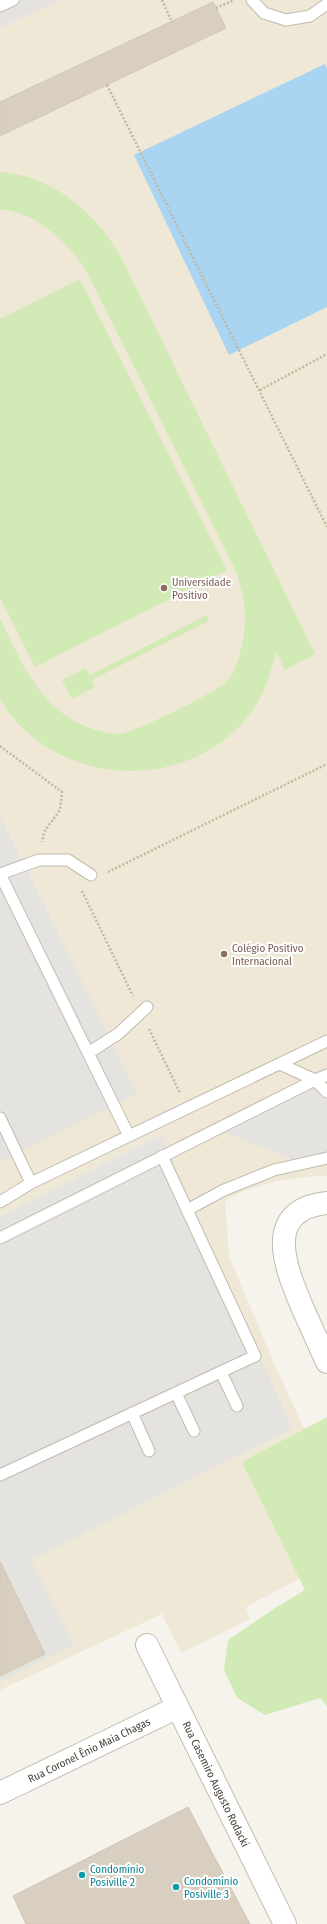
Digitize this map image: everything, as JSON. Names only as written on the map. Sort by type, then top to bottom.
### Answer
[{"type":"street","points":[[327,1203],[301,1210],[290,1220],[284,1235],[283,1252],[286,1267],[327,1362]]},
{"type":"street","name":"Rua Casemiro Augusto Rodacki","points":[[147,1644],[285,1924]]},
{"type":"street","name":"Rua Coronel Ênio Maia Chagas","points":[[0,1793],[178,1707]]},
{"type":"lane","points":[[0,6],[13,0]]},
{"type":"lane","points":[[252,0],[264,13],[286,20],[310,16],[327,4]]},
{"type":"lane","points":[[91,875],[68,860],[39,860],[0,874],[129,1136]]},
{"type":"lane","points":[[88,1054],[118,1034],[144,1010]]},
{"type":"lane","points":[[0,1202],[31,1183],[327,1041]]},
{"type":"lane","points":[[280,1064],[316,1080],[327,1092]]},
{"type":"lane","points":[[0,1238],[327,1075]]},
{"type":"lane","points":[[0,1118],[4,1136],[31,1183]]},
{"type":"lane","points":[[0,1475],[255,1356],[162,1156]]},
{"type":"lane","points":[[187,1210],[224,1190],[274,1170],[327,1158]]},
{"type":"lane","points":[[221,1372],[237,1406]]},
{"type":"lane","points":[[176,1393],[194,1431]]},
{"type":"lane","points":[[132,1413],[149,1451]]},
{"type":"path","points":[[162,0],[172,22]]},
{"type":"path","points":[[216,8],[234,0]]},
{"type":"path","points":[[106,85],[260,390],[327,527]]},
{"type":"path","points":[[260,390],[327,354]]},
{"type":"path","points":[[0,746],[62,792],[60,810],[44,832],[39,860]]},
{"type":"path","points":[[103,874],[327,764]]},
{"type":"path","points":[[80,886],[144,1010],[180,1094],[187,1090]]},
{"type":"shaded area","name":"Universidade Positivo","points":[[0,0],[327,0],[327,1176],[277,1181],[244,1191],[225,1201],[229,1256],[273,1361],[322,1468],[327,1564],[246,1607],[250,1619],[181,1653],[162,1614],[0,1690]]},
{"type":"shaded area","points":[[0,0],[59,0],[0,28]]},
{"type":"shaded area","points":[[0,815],[137,1094],[0,1161]]},
{"type":"shaded area","points":[[327,1077],[327,1165],[297,1161],[221,1131]]},
{"type":"shaded area","points":[[161,1135],[292,1428],[31,1560],[74,1645],[0,1681],[0,1216]]},
{"type":"green space","points":[[0,172],[19,175],[37,181],[54,188],[69,198],[96,222],[119,253],[315,654],[285,670],[276,652],[264,690],[247,718],[224,740],[198,756],[169,766],[138,771],[107,769],[77,762],[48,748],[35,738],[14,719],[3,705],[0,698],[0,619],[27,671],[43,695],[65,715],[98,731],[112,734],[119,734],[141,727],[208,694],[229,679],[236,666],[242,644],[245,610],[241,588],[233,565],[86,270],[60,238],[38,222],[27,216],[0,209]]},
{"type":"green space","points":[[80,279],[227,570],[35,667],[0,598],[0,319]]},
{"type":"green space","points":[[207,615],[209,621],[92,680],[95,687],[72,699],[62,680],[86,668],[90,675]]},
{"type":"green space","points":[[327,1417],[327,1706],[320,1698],[265,1715],[237,1698],[224,1670],[228,1640],[305,1590],[242,1462]]},
{"type":"water","points":[[325,64],[327,69],[327,307],[229,355],[134,155]]},
{"type":"building","points":[[213,2],[226,28],[0,136],[0,102]]},
{"type":"building","points":[[0,1561],[45,1654],[0,1676]]},
{"type":"building","name":"Condomínio Posiville 3","points":[[188,1807],[250,1924],[26,1924],[13,1896]]},
{"type":"place","name":"Universidade Positivo","points":[[164,588]]},
{"type":"place","name":"Colégio Positivo Internacional","points":[[224,954]]},
{"type":"place","name":"Condomínio Posiville 2","points":[[82,1875]]},
{"type":"place","name":"Condomínio Posiville 3","points":[[176,1887]]}]
